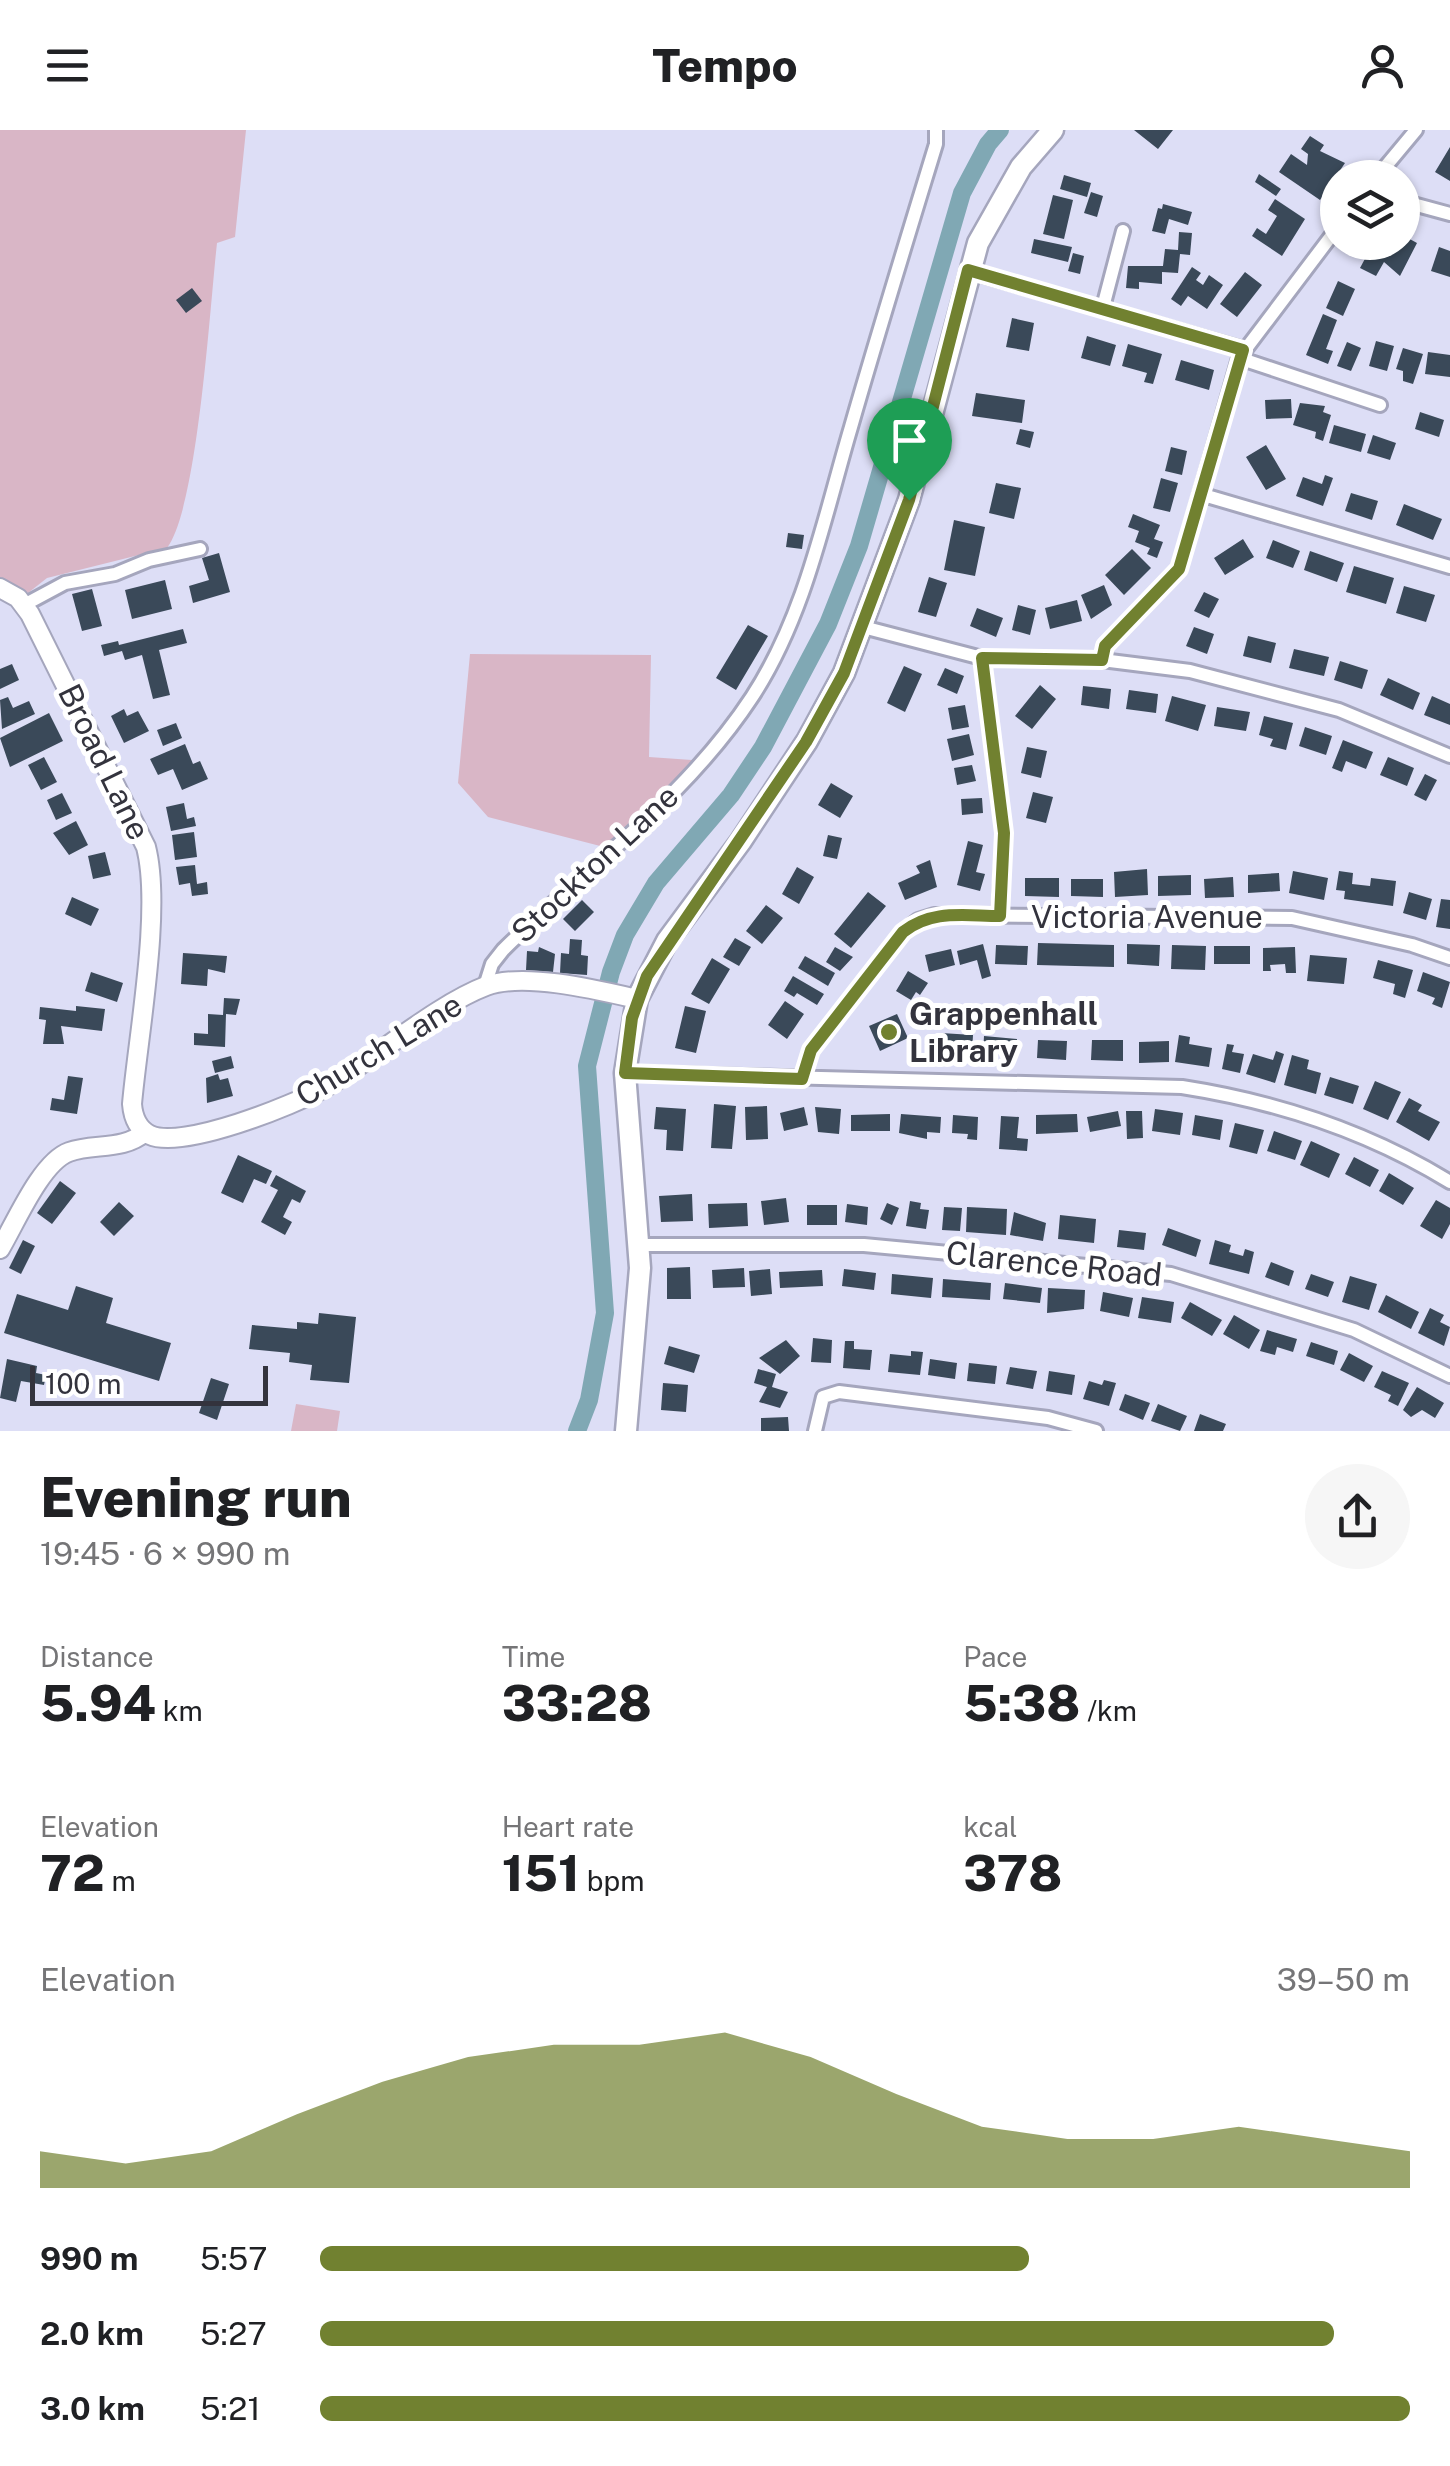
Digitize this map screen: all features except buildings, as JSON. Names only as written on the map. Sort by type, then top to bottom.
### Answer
[{"type":"main road","points":[[626,1431],[640,1245],[625,1073],[627,997],[741,841],[806,742],[864,627],[909,500],[968,270],[990,218],[1021,167],[1053,130]]},
{"type":"street","name":"Stockton Lane","points":[[485,986],[492,964],[503,950],[648,822],[752,696],[787,629],[828,520],[850,431],[936,144],[936,130]]},
{"type":"street","points":[[1391,160],[1416,130]]},
{"type":"street","points":[[1420,206],[1450,214]]},
{"type":"street","points":[[1103,307],[1124,231]]},
{"type":"street","points":[[1102,660],[1105,646],[1179,569],[1241,354],[1320,251]]},
{"type":"street","points":[[968,270],[1103,307],[1380,405]]},
{"type":"street","points":[[1200,494],[1450,566]]},
{"type":"street","points":[[24,605],[65,583],[115,574],[149,560],[200,548]]},
{"type":"street","name":"Broad Lane","points":[[0,588],[24,605],[136,822],[150,860],[149,929],[132,1104],[135,1120],[145,1132]]},
{"type":"street","points":[[864,627],[982,658],[1102,660],[1190,671],[1339,710],[1450,756]]},
{"type":"street","points":[[982,658],[1004,833],[1000,916]]},
{"type":"street","name":"Victoria Avenue","points":[[802,1079],[811,1050],[903,932],[918,920],[934,915],[1292,918],[1412,945],[1450,958]]},
{"type":"street","name":"Church Lane","points":[[0,1249],[49,1166],[67,1152],[130,1142],[145,1132],[164,1138],[192,1135],[310,1096],[485,986],[524,982],[627,997]]},
{"type":"street","points":[[625,1073],[1134,1084],[1220,1092],[1304,1114],[1361,1135],[1450,1182]]},
{"type":"street","name":"Clarence Road","points":[[640,1245],[864,1245],[1171,1274],[1354,1330],[1450,1376]]},
{"type":"street","points":[[816,1431],[823,1397],[839,1392],[1048,1418],[1096,1431]]},
{"type":"shaded area","points":[[0,130],[246,130],[235,237],[217,243],[195,450],[178,526],[167,548],[47,578],[28,593],[0,577]]},
{"type":"shaded area","points":[[470,654],[651,655],[649,757],[692,760],[696,764],[608,848],[488,817],[458,783]]},
{"type":"shaded area","points":[[296,1404],[340,1411],[337,1431],[291,1431]]},
{"type":"waterway","points":[[577,1431],[589,1400],[605,1313],[587,1066],[611,972],[625,935],[656,883],[731,795],[763,747],[828,624],[859,546],[962,193],[988,144],[1000,130]]},
{"type":"place","name":"Grappenhall Library","points":[[889,1032]]},
{"type":"route","points":[[968,270],[1243,350],[1179,569],[1105,646],[1102,660],[982,658],[1004,833],[1000,916],[934,915],[918,920],[903,932],[811,1050],[802,1079],[625,1073],[632,1018],[641,988],[667,941],[741,841],[833,694],[864,627],[909,500],[968,270]]}]
